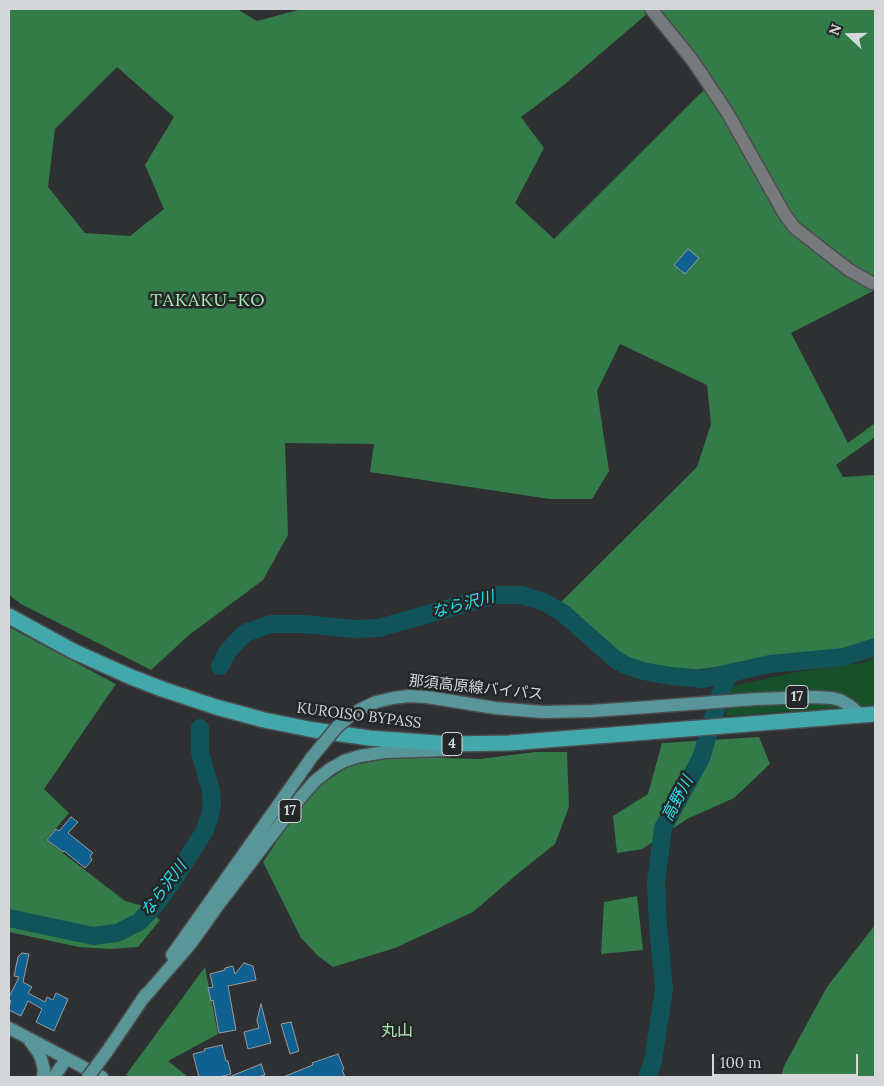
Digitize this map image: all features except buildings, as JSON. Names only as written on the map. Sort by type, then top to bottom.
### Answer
[{"type":"highway","name":"KUROISO BYPASS","points":[[9,616],[73,651],[131,677],[216,707],[264,720],[369,738],[450,744],[509,743],[868,715]]},
{"type":"main road","name":"那須高原線バイパス","points":[[88,1077],[187,932],[312,757],[337,727],[361,709],[376,702],[409,696],[427,697],[495,708],[543,712],[590,711],[815,697],[832,698],[868,715]]},
{"type":"main road","name":"那須高原線バイパス","points":[[141,1001],[192,942],[301,797],[315,781],[330,769],[360,756],[384,752],[458,749],[509,743]]},
{"type":"main road","points":[[13,1030],[102,1077]]},
{"type":"main road","points":[[13,1030],[32,1043],[38,1052],[44,1070],[43,1077]]},
{"type":"main road","points":[[54,1077],[66,1058]]},
{"type":"street","points":[[651,9],[693,61],[727,112],[785,215],[795,228],[849,270],[875,283]]},
{"type":"green space","points":[[9,9],[237,9],[257,21],[302,9],[875,9],[875,290],[791,333],[848,443],[875,423],[875,437],[836,465],[843,477],[875,475],[875,640],[850,649],[776,657],[679,672],[630,659],[602,640],[561,602],[697,467],[711,424],[707,385],[620,344],[597,391],[609,471],[592,499],[550,499],[370,472],[374,444],[285,443],[288,535],[263,580],[189,635],[151,670],[21,604],[9,595]],"holes":[[[648,13],[706,88],[554,239],[515,203],[544,148],[521,117],[565,84]],[[117,67],[174,117],[145,165],[164,209],[130,236],[85,233],[48,187],[55,129]]]},
{"type":"green space","points":[[9,627],[116,684],[44,789],[69,813],[46,840],[125,901],[143,906],[160,920],[138,947],[110,949],[79,947],[9,932]]},
{"type":"green space","points":[[875,658],[875,705],[726,716],[731,687],[791,673],[863,663]]},
{"type":"green space","points":[[759,737],[770,764],[734,798],[687,819],[642,849],[617,853],[613,816],[648,794],[662,743]]},
{"type":"green space","points":[[535,752],[567,752],[569,807],[555,844],[473,912],[395,948],[333,967],[318,956],[301,938],[263,862],[297,811],[318,787],[349,766],[394,757],[480,759]]},
{"type":"green space","points":[[637,896],[643,950],[601,954],[604,902]]},
{"type":"green space","points":[[875,925],[875,1077],[781,1077],[784,1066],[827,987]]},
{"type":"green space","points":[[205,967],[218,1034],[168,1061],[188,1077],[131,1077],[126,1075]]},
{"type":"waterway","name":"なら沢川","points":[[220,666],[228,651],[245,633],[271,624],[304,624],[354,629],[379,628],[496,595],[522,595],[544,602],[563,613],[615,659],[625,665],[643,671],[671,676],[703,679],[770,664],[844,657],[875,647]]},
{"type":"waterway","name":"高野川","points":[[647,1077],[653,1061],[664,989],[656,882],[663,828],[701,758],[723,686],[730,673]]},
{"type":"waterway","name":"なら沢川","points":[[9,918],[93,936],[117,933],[139,922],[157,903],[172,882],[204,832],[210,816],[211,791],[200,752],[200,728]]},
{"type":"district","name":"TAKAKU-KO","points":[[208,301]]},
{"type":"district","name":"丸山","points":[[397,1031]]}]
